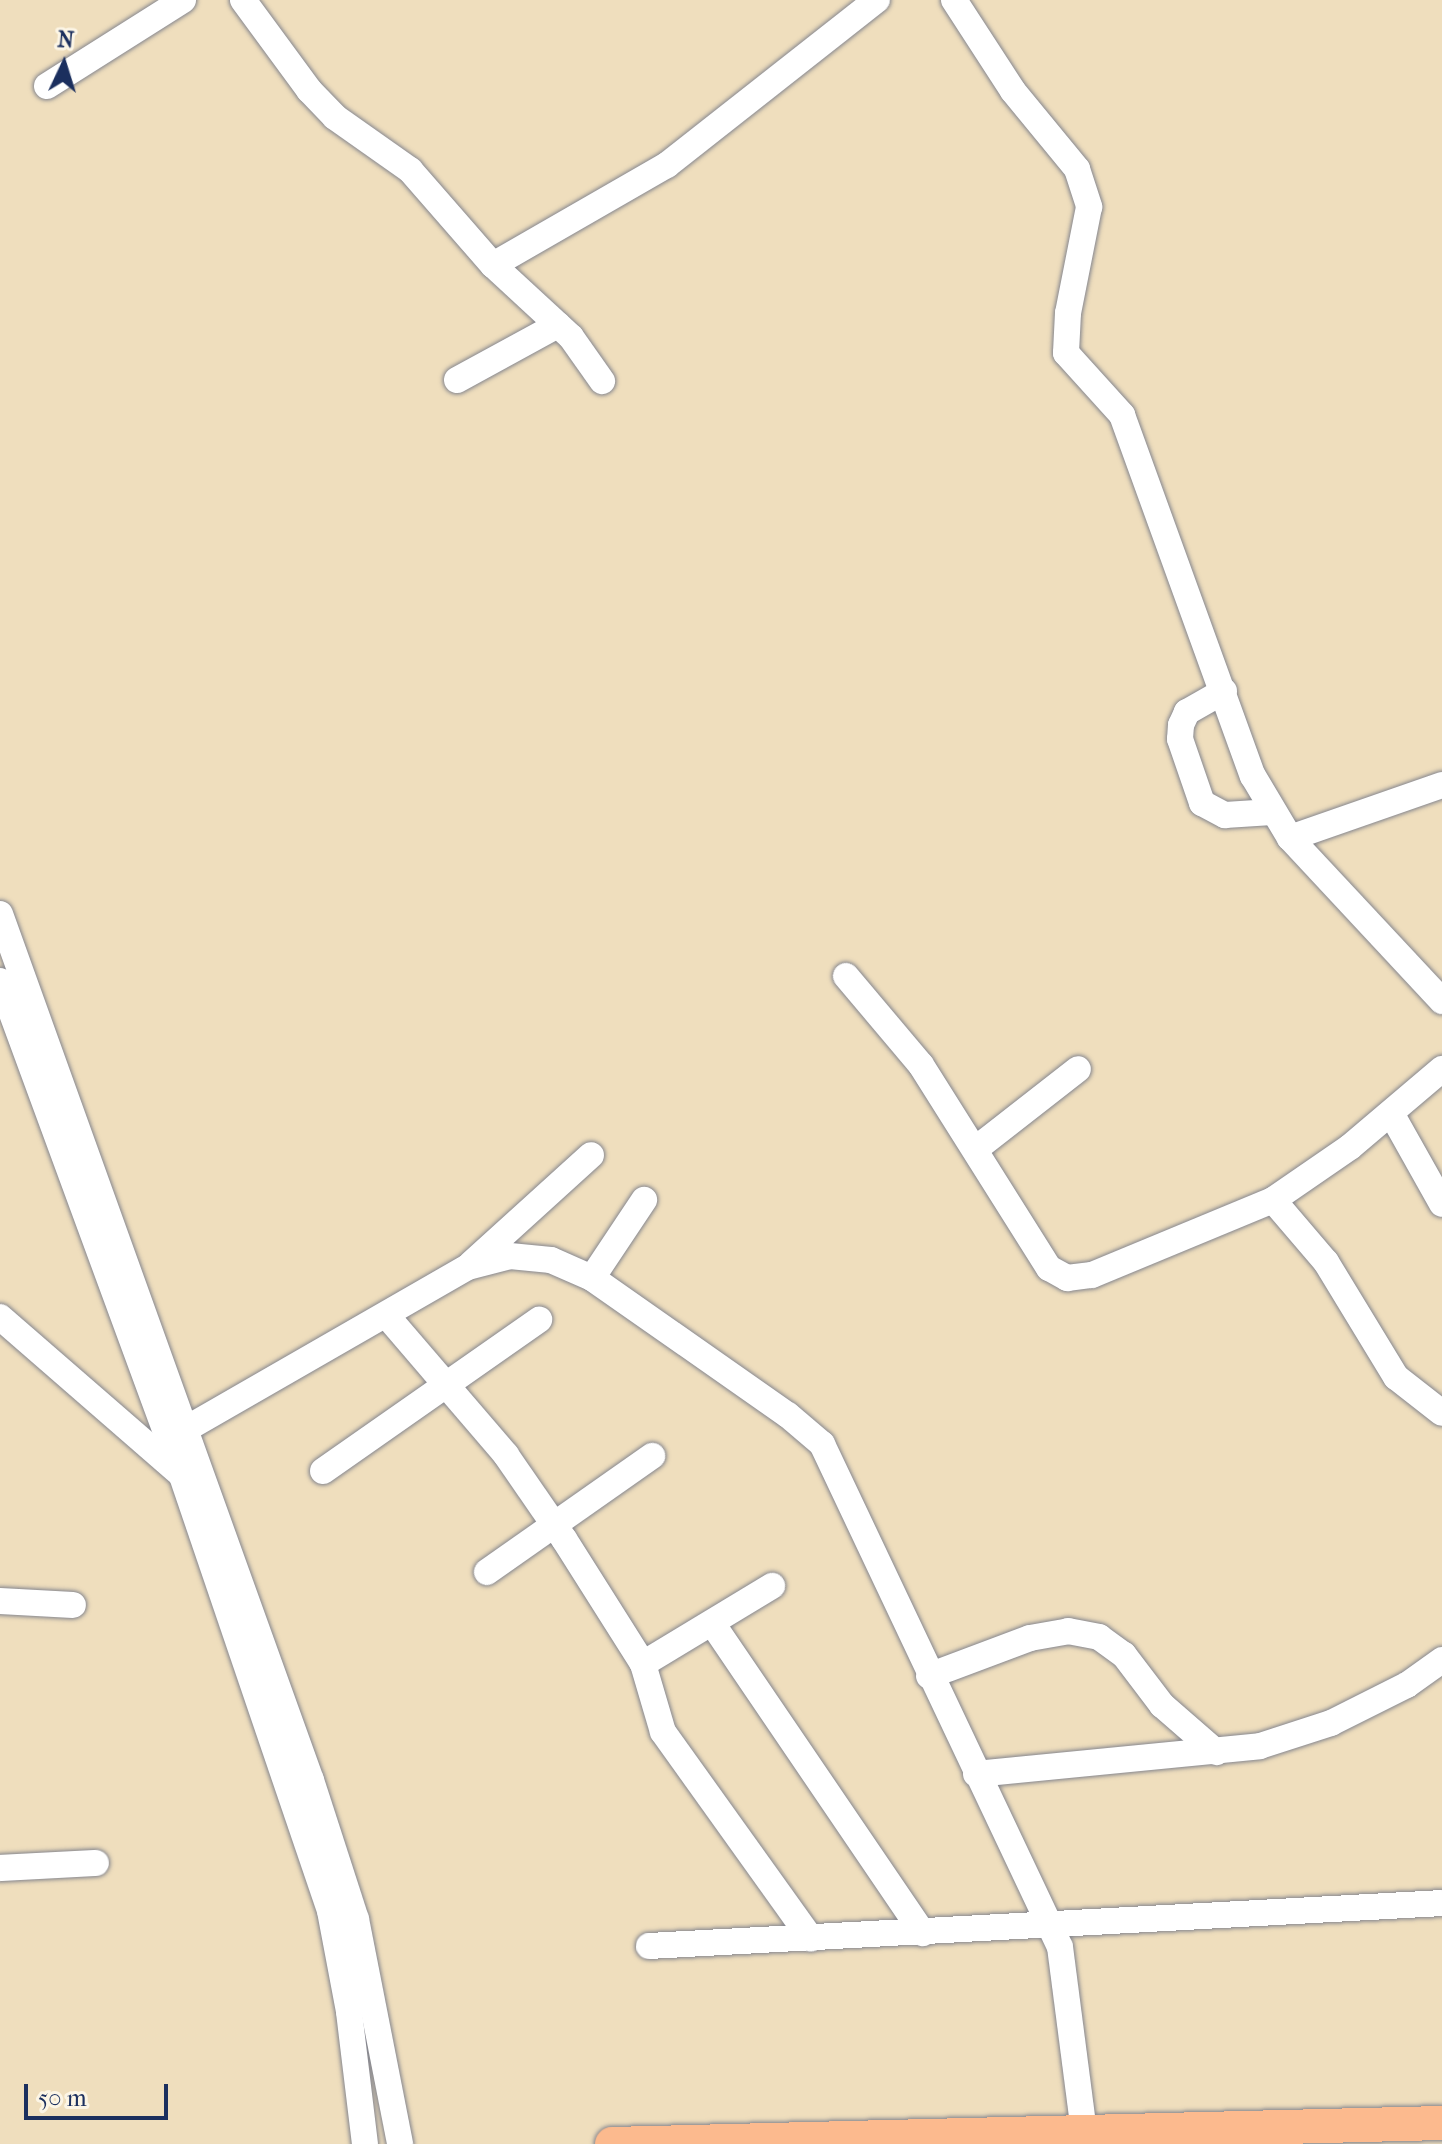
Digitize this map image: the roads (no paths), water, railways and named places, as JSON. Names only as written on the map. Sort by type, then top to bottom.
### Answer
[{"type":"main road","points":[[612,2144],[1442,2123]]},
{"type":"street","points":[[47,86],[183,0]]},
{"type":"street","points":[[243,0],[309,90],[335,117],[410,170],[493,265],[558,325],[602,381]]},
{"type":"street","points":[[493,265],[667,165],[877,0]]},
{"type":"street","points":[[954,0],[1013,91],[1077,169],[1089,207],[1068,313],[1066,353],[1122,415],[1253,776],[1290,838],[1442,1001]]},
{"type":"street","points":[[457,380],[558,325]]},
{"type":"street","points":[[1224,691],[1187,712],[1181,725],[1180,739],[1202,803],[1225,815],[1272,812]]},
{"type":"street","points":[[1290,838],[1442,785]]},
{"type":"street","points":[[0,914],[186,1429],[356,1919],[400,2144]]},
{"type":"street","points":[[846,976],[921,1065],[977,1148],[1049,1268],[1067,1278],[1092,1275],[1273,1200],[1391,1113],[1442,1069]]},
{"type":"street","points":[[0,981],[182,1476],[330,1911],[355,2058],[365,2144]]},
{"type":"street","points":[[977,1148],[1078,1069]]},
{"type":"street","points":[[1391,1113],[1442,1204]]},
{"type":"street","points":[[186,1429],[468,1267],[591,1155]]},
{"type":"street","points":[[592,1278],[644,1200]]},
{"type":"street","points":[[1273,1200],[1326,1262],[1396,1377],[1442,1413]]},
{"type":"street","points":[[468,1267],[510,1256],[551,1260],[592,1278],[822,1444],[929,1676],[1060,1947],[1073,2018],[1084,2132]]},
{"type":"street","points":[[387,1316],[449,1386],[554,1524],[643,1664],[663,1732],[811,1939]]},
{"type":"street","points":[[0,1317],[182,1476]]},
{"type":"street","points":[[323,1471],[449,1386],[539,1320]]},
{"type":"street","points":[[487,1572],[652,1456]]},
{"type":"street","points":[[643,1664],[772,1586]]},
{"type":"street","points":[[0,1601],[73,1605]]},
{"type":"street","points":[[712,1623],[923,1933]]},
{"type":"street","points":[[929,1676],[1030,1638],[1068,1631],[1099,1637],[1124,1655],[1162,1705],[1216,1752]]},
{"type":"street","points":[[976,1774],[1260,1746],[1331,1723],[1407,1685],[1442,1660]]},
{"type":"street","points":[[0,1868],[96,1863]]},
{"type":"street","points":[[649,1946],[1051,1927],[1442,1903]]},
{"type":"street","points":[[355,2058],[383,2056]]}]
